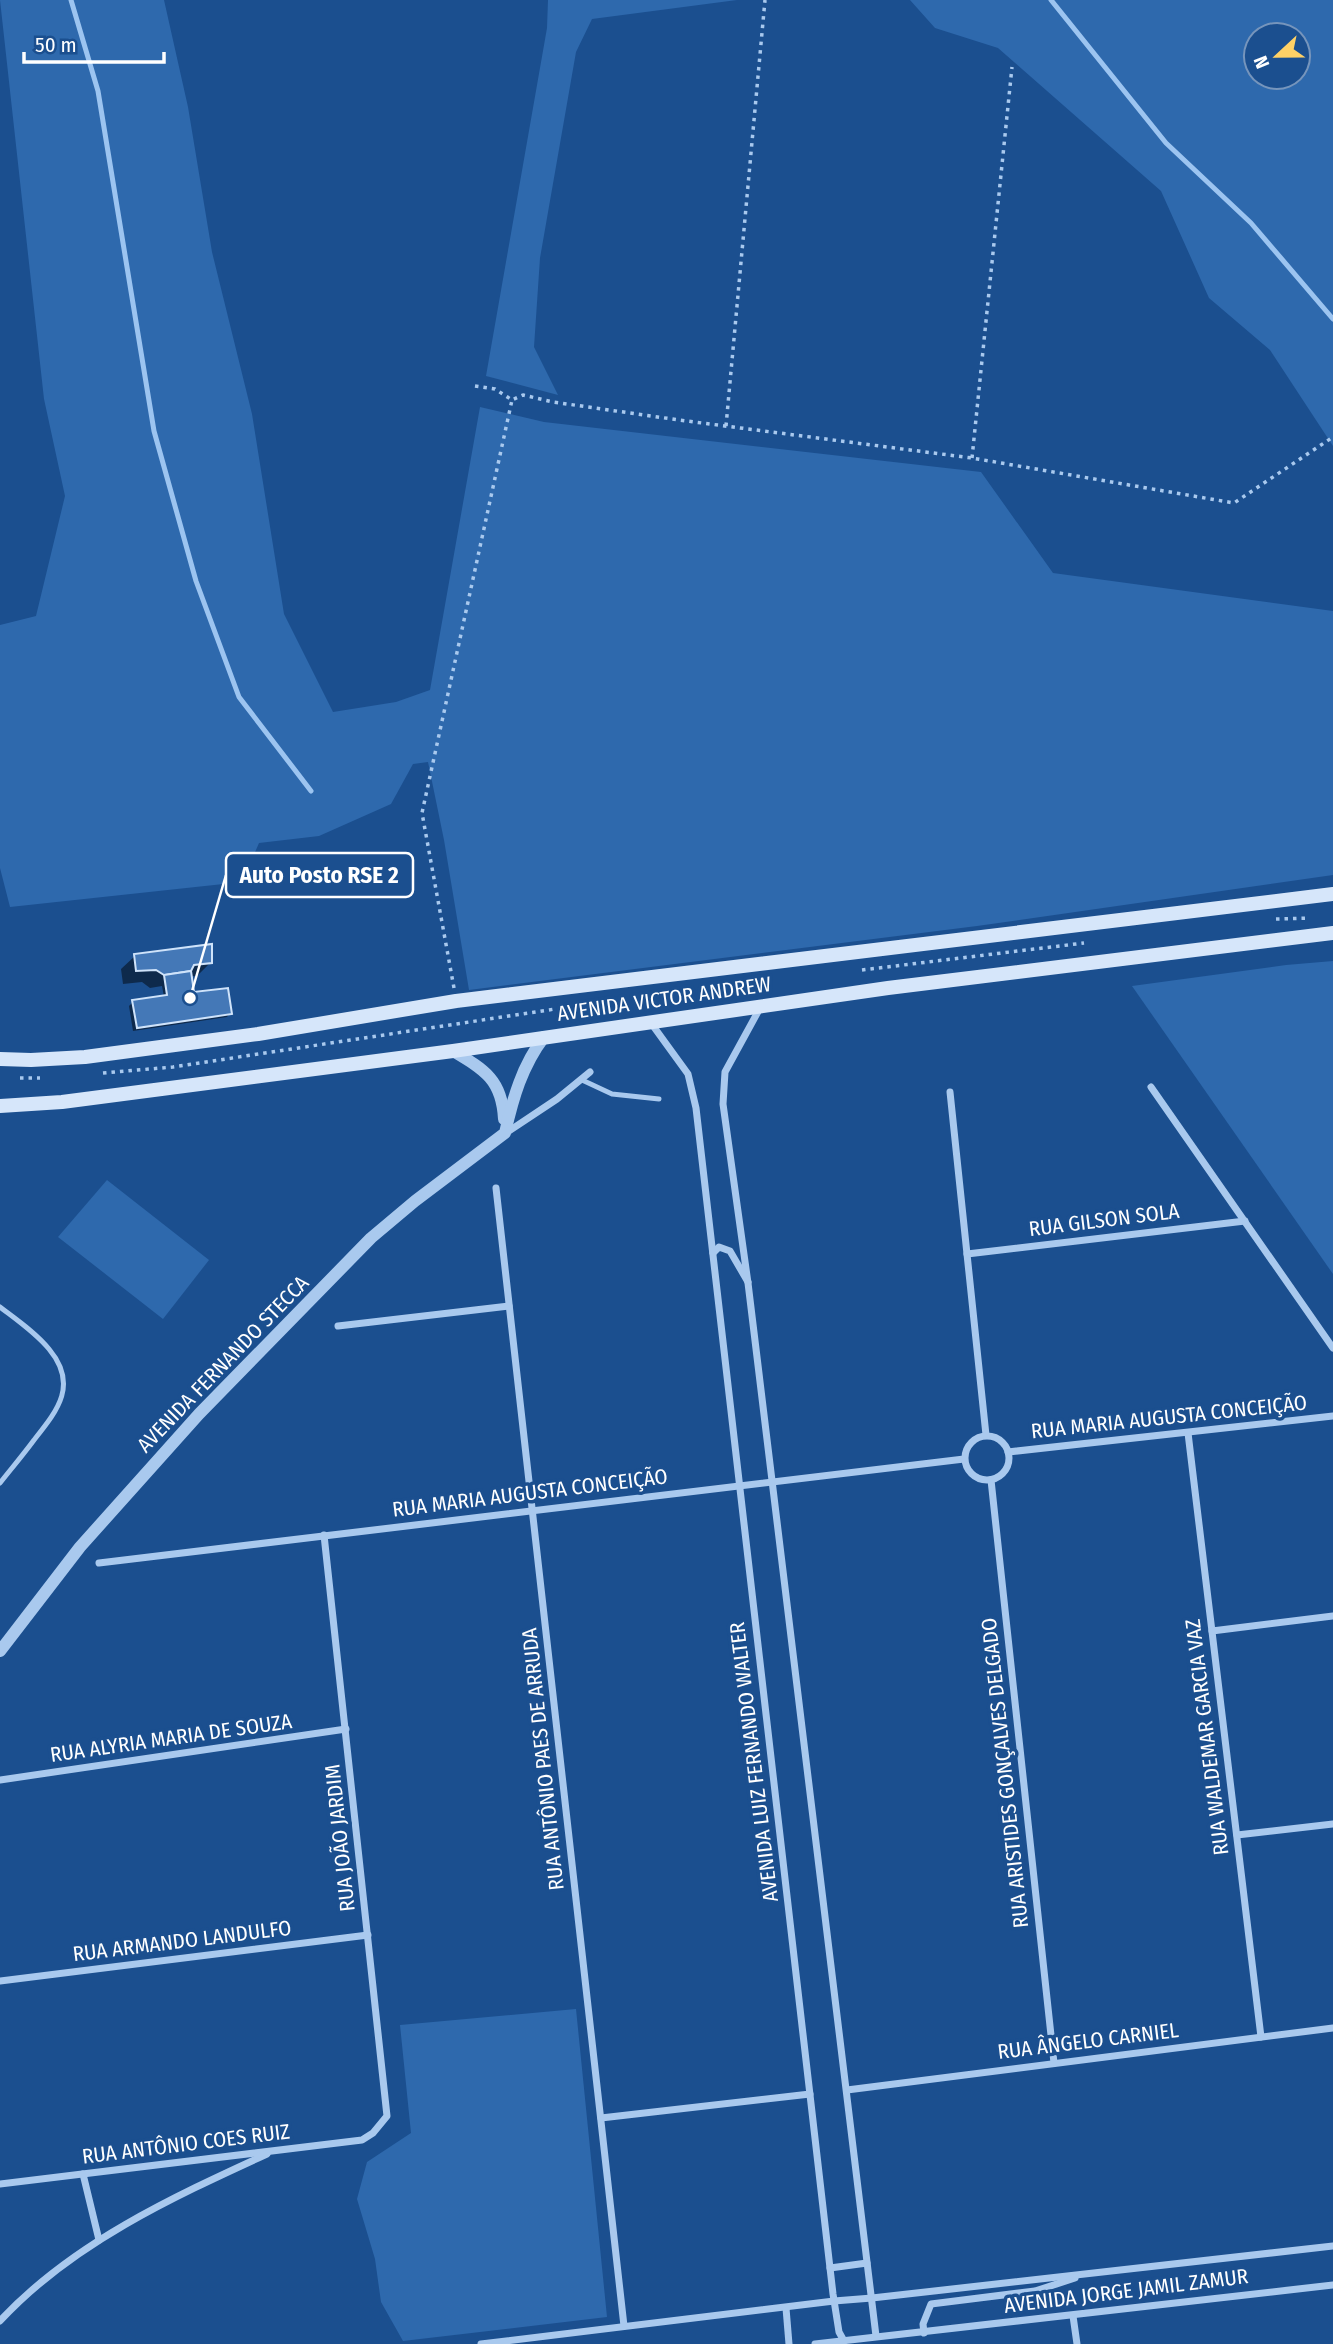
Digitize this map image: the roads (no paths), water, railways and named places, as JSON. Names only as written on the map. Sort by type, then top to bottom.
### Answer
[{"type":"main road","name":"AVENIDA VICTOR ANDREW","points":[[0,1059],[85,1057],[258,1034],[456,1001],[1333,894]]},
{"type":"main road","name":"AVENIDA VICTOR ANDREW","points":[[0,1106],[62,1102],[453,1051],[888,988],[1333,933]]},
{"type":"street","points":[[761,1007],[725,1072],[723,1104],[748,1283],[876,2336]]},
{"type":"street","name":"AVENIDA LUIZ FERNANDO WALTER","points":[[651,1023],[688,1074],[696,1108],[830,2268],[839,2332],[844,2341]]},
{"type":"street","points":[[505,1133],[525,1066],[544,1037]]},
{"type":"street","points":[[453,1051],[490,1075],[504,1106],[505,1133]]},
{"type":"street","name":"AVENIDA FERNANDO STECCA","points":[[0,1651],[80,1547],[199,1414],[371,1238],[415,1201],[505,1133],[583,1080],[590,1072]]},
{"type":"street","points":[[1151,1087],[1333,1348]]},
{"type":"street","points":[[950,1092],[986,1436]]},
{"type":"street","name":"RUA ANTÔNIO PAES DE ARRUDA","points":[[496,1188],[624,2326]]},
{"type":"street","name":"RUA GILSON SOLA","points":[[967,1254],[1245,1221]]},
{"type":"street","points":[[713,1253],[719,1247],[730,1251],[748,1283]]},
{"type":"street","points":[[338,1326],[509,1306]]},
{"type":"street","name":"RUA MARIA AUGUSTA CONCEIÇÃO","points":[[1008,1452],[1333,1416]]},
{"type":"street","name":"RUA WALDEMAR GARCIA VAZ","points":[[1188,1433],[1261,2037]]},
{"type":"street","points":[[986,1436],[1000,1440],[1008,1452],[1009,1459],[1004,1472],[991,1480],[984,1480],[970,1473],[964,1459],[968,1445],[973,1440],[986,1436]]},
{"type":"street","name":"RUA MARIA AUGUSTA CONCEIÇÃO","points":[[99,1563],[964,1459]]},
{"type":"street","name":"RUA ARISTIDES GONÇALVES DELGADO","points":[[991,1480],[1054,2063]]},
{"type":"street","name":"RUA JOÃO JARDIM","points":[[324,1535],[387,2116],[373,2133]]},
{"type":"street","points":[[1212,1631],[1333,1616]]},
{"type":"street","name":"RUA ALYRIA MARIA DE SOUZA","points":[[0,1780],[346,1729]]},
{"type":"street","points":[[1237,1835],[1333,1824]]},
{"type":"street","name":"RUA ARMANDO LANDULFO","points":[[0,1981],[368,1935]]},
{"type":"street","name":"RUA ÂNGELO CARNIEL","points":[[847,2090],[1333,2028]]},
{"type":"street","points":[[601,2118],[810,2094]]},
{"type":"street","name":"RUA ANTÔNIO COES RUIZ","points":[[0,2184],[362,2140],[373,2133]]},
{"type":"street","points":[[0,2321],[22,2298],[99,2240],[188,2190],[274,2151]]},
{"type":"street","points":[[83,2174],[99,2240]]},
{"type":"street","name":"AVENIDA JORGE JAMIL ZAMUR","points":[[481,2344],[834,2301],[1333,2246]]},
{"type":"street","points":[[830,2268],[867,2263]]},
{"type":"street","name":"AVENIDA JORGE JAMIL ZAMUR","points":[[923,2333],[923,2324],[931,2304],[1035,2291],[1088,2274]]},
{"type":"street","name":"AVENIDA JORGE JAMIL ZAMUR","points":[[815,2344],[1333,2284]]},
{"type":"street","points":[[786,2308],[789,2344]]},
{"type":"street","points":[[1073,2316],[1077,2344]]},
{"type":"lane","points":[[583,1080],[612,1094],[659,1099]]},
{"type":"lane","points":[[0,1307],[52,1352],[59,1366],[64,1391],[58,1410],[0,1483]]},
{"type":"waterway","points":[[71,0],[98,91],[154,431],[196,581],[239,697],[311,791]]},
{"type":"waterway","points":[[1051,0],[1166,143],[1251,223],[1333,319]]},
{"type":"place","name":"Auto Posto RSE 2","points":[[190,998]]}]
